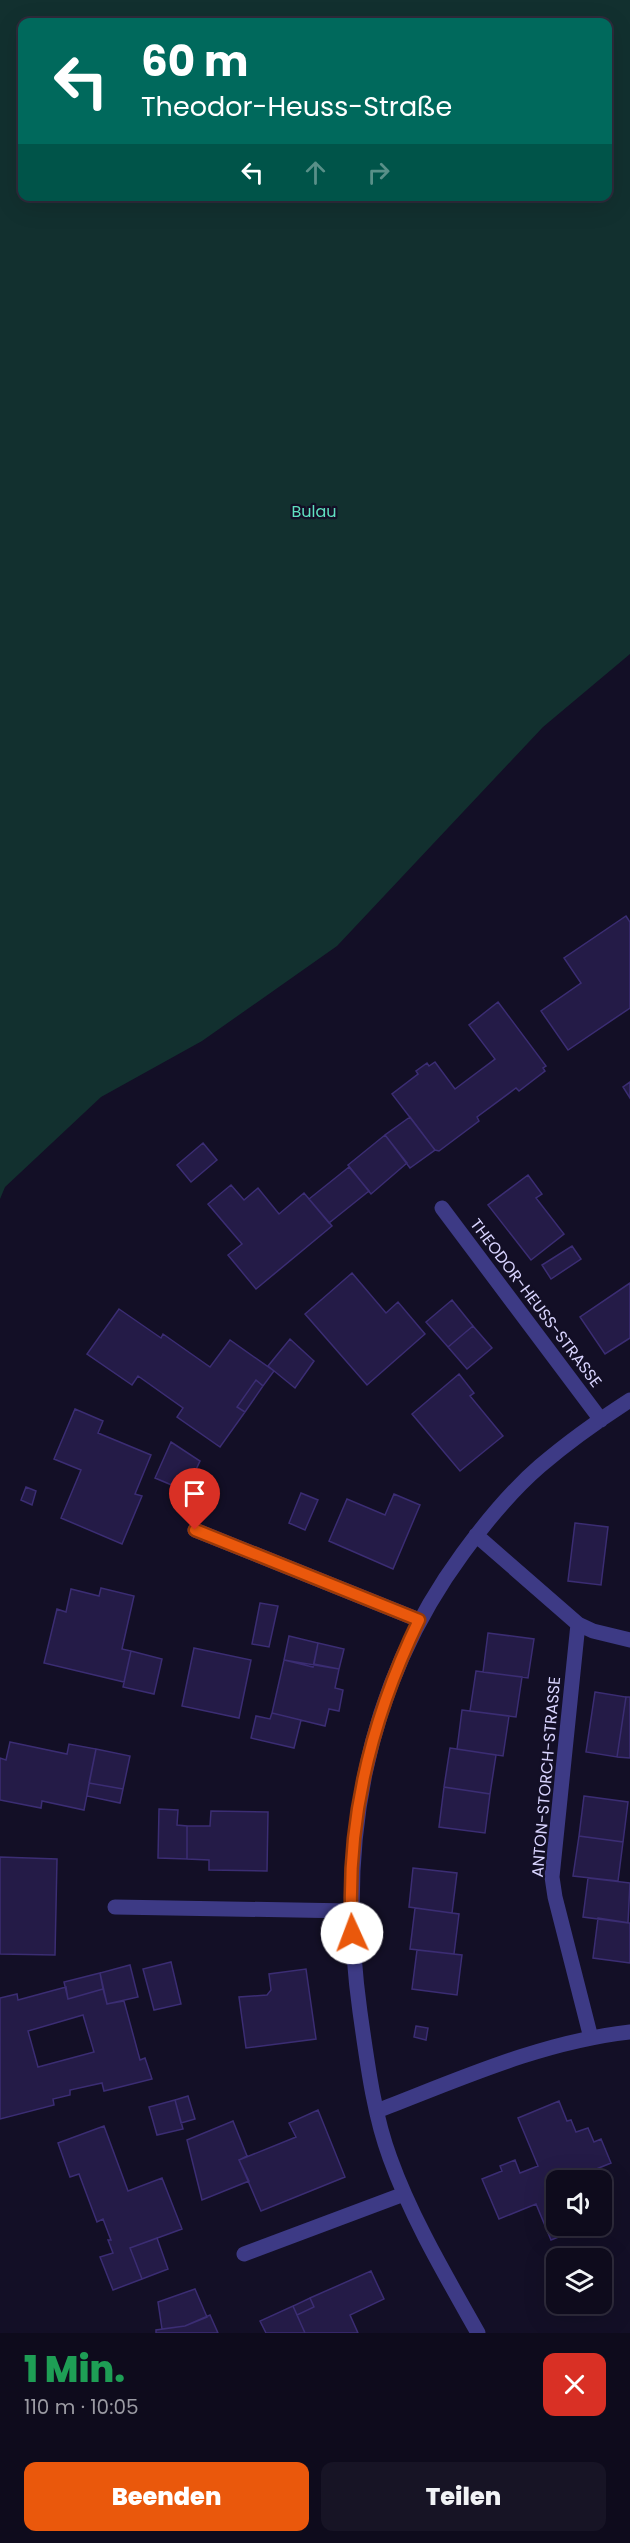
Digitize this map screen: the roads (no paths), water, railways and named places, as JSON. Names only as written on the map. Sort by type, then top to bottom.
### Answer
[{"type":"street","name":"THEODOR-HEUSS-STRASSE","points":[[442,1208],[600,1419]]},
{"type":"street","points":[[478,2333],[404,2194],[389,2155],[377,2111],[355,1977],[351,1911],[354,1841],[380,1712],[419,1620],[445,1578],[476,1535],[539,1467],[600,1419],[630,1400]]},
{"type":"street","points":[[195,1530],[419,1620]]},
{"type":"street","points":[[476,1535],[579,1624],[593,1631],[630,1640]]},
{"type":"street","name":"ANTON-STORCH-STRASSE","points":[[579,1624],[552,1877],[591,2038]]},
{"type":"street","points":[[115,1907],[351,1911]]},
{"type":"street","points":[[377,2111],[490,2067],[550,2047],[630,2032]]},
{"type":"street","points":[[244,2254],[404,2194]]},
{"type":"park label","name":"Bulau","points":[[314,511]]}]
